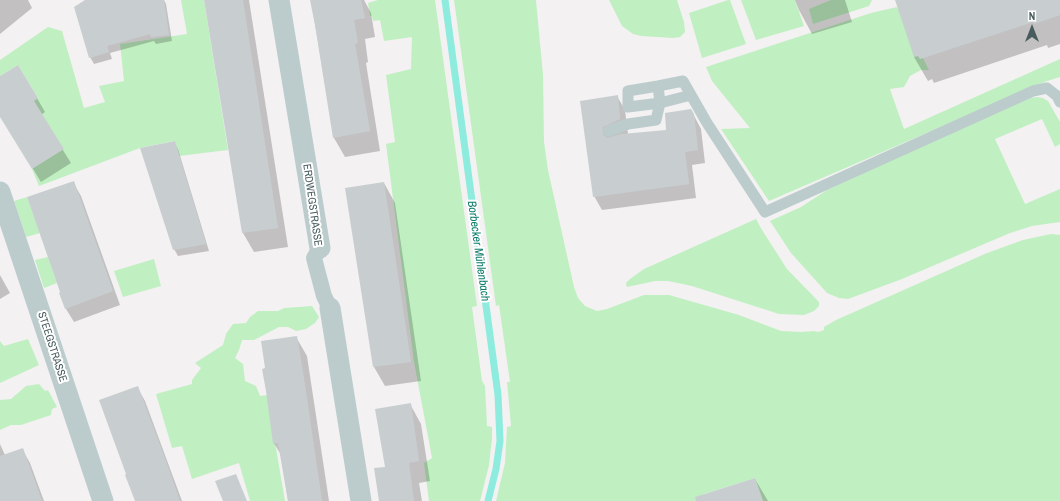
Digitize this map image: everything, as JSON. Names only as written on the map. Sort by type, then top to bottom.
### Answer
[{"type":"street","name":"ERDWEGSTRASSE","points":[[279,0],[320,248],[314,258],[324,296],[330,308],[361,501]]},
{"type":"street","name":"STEEGSTRASSE","points":[[0,192],[104,501]]},
{"type":"lane","points":[[628,124],[628,90],[683,81],[707,123],[765,212],[1033,90],[1047,88],[1057,96],[1060,102]]},
{"type":"lane","points":[[609,131],[628,124],[656,120],[660,104],[658,86]]},
{"type":"lane","points":[[628,107],[660,104],[691,95]]},
{"type":"green space","points":[[181,0],[204,0],[228,150],[179,156],[174,141],[140,148],[39,186],[32,169],[33,100],[38,98],[18,65],[0,76],[0,60],[48,27],[62,31],[84,108],[105,102],[99,86],[124,81],[120,44],[187,34]]},
{"type":"green space","points":[[378,0],[435,0],[477,306],[472,307],[482,381],[485,386],[487,426],[492,427],[489,465],[480,501],[429,501],[424,463],[432,458],[414,362],[386,144],[395,142],[386,75],[411,69],[412,37],[384,41],[380,20],[373,21],[372,16],[370,16],[368,3]]},
{"type":"green space","points":[[454,0],[536,0],[543,75],[544,142],[548,170],[574,287],[578,298],[585,306],[597,311],[607,309],[644,295],[669,295],[739,315],[781,331],[818,332],[824,330],[824,327],[836,320],[987,253],[1023,240],[1051,234],[1060,235],[1060,501],[763,501],[755,478],[704,494],[706,501],[496,501],[505,463],[507,427],[511,426],[507,382],[510,382],[499,305],[496,306]]},
{"type":"green space","points":[[609,0],[677,0],[684,22],[685,32],[680,37],[673,38],[633,34],[622,26]]},
{"type":"green space","points":[[730,0],[746,44],[702,58],[689,13]]},
{"type":"green space","points":[[741,0],[795,0],[804,26],[756,40]]},
{"type":"green space","points":[[831,0],[872,0],[869,6],[813,24],[809,9]]},
{"type":"green space","points":[[897,7],[929,70],[921,70],[910,76],[904,87],[890,89],[904,129],[1060,59],[1060,77],[1047,81],[769,201],[721,129],[750,128],[712,81],[706,67],[871,13]]},
{"type":"green space","points":[[1037,97],[1048,101],[1060,122],[1060,144],[1055,147],[1042,119],[995,139],[1025,204],[1060,189],[1060,222],[1032,226],[1010,233],[902,279],[848,299],[839,298],[827,293],[791,253],[770,221],[801,207],[827,190],[928,143],[1030,98]]},
{"type":"green space","points":[[27,197],[40,233],[26,237],[14,201]]},
{"type":"green space","points":[[756,219],[787,269],[819,302],[819,306],[814,311],[804,315],[779,314],[692,286],[668,281],[655,281],[627,287],[626,283],[644,269]]},
{"type":"green space","points":[[48,257],[57,283],[44,288],[35,260]]},
{"type":"green space","points":[[154,259],[161,286],[123,297],[114,271]]},
{"type":"green space","points":[[312,306],[319,317],[315,323],[306,329],[296,331],[288,327],[279,327],[254,340],[242,340],[235,358],[243,364],[245,381],[256,386],[260,396],[267,395],[285,501],[250,501],[239,463],[192,479],[182,446],[172,448],[156,394],[192,384],[192,380],[201,368],[195,363],[223,345],[226,334],[233,324],[246,323],[250,317],[258,311],[278,311],[284,308]]},
{"type":"green space","points":[[28,339],[39,365],[0,383],[0,341],[4,346]]},
{"type":"green space","points":[[39,384],[45,391],[48,390],[57,407],[52,409],[51,415],[21,425],[11,425],[0,430],[0,400],[11,399],[26,386]]},
{"type":"building","points":[[85,0],[164,0],[169,35],[151,37],[150,34],[107,46],[109,52],[89,58],[74,7]]},
{"type":"building","points":[[204,0],[243,0],[278,228],[242,233]]},
{"type":"building","points":[[310,0],[361,0],[365,18],[354,20],[358,43],[355,44],[370,131],[333,138]]},
{"type":"building","points":[[895,0],[1060,0],[1060,15],[1034,24],[1033,22],[920,59],[918,56],[914,57]]},
{"type":"building","points":[[18,65],[38,98],[34,101],[64,149],[32,169],[0,117],[0,76]]},
{"type":"building","points":[[618,95],[620,119],[603,127],[603,134],[607,138],[622,134],[666,130],[665,113],[691,109],[694,114],[698,150],[685,152],[689,184],[593,197],[580,101]]},
{"type":"building","points":[[175,141],[206,244],[173,250],[140,148]]},
{"type":"building","points":[[74,181],[113,291],[65,309],[27,197]]},
{"type":"building","points":[[384,182],[411,362],[373,367],[345,188]]},
{"type":"building","points":[[297,336],[322,501],[288,501],[278,443],[273,444],[262,369],[265,368],[261,341]]},
{"type":"building","points":[[138,386],[180,501],[135,501],[125,475],[126,474],[99,400]]},
{"type":"building","points":[[411,403],[419,461],[409,463],[414,501],[379,501],[374,468],[385,467],[375,409]]},
{"type":"building","points":[[23,448],[42,501],[0,501],[0,456]]},
{"type":"building","points":[[236,474],[247,501],[223,501],[215,481]]},
{"type":"building","points":[[755,478],[763,501],[696,501],[695,497]]},
{"type":"waterway","name":"Borbecker Mühlenbach","points":[[445,0],[498,395],[500,441],[496,469],[488,501]]}]
